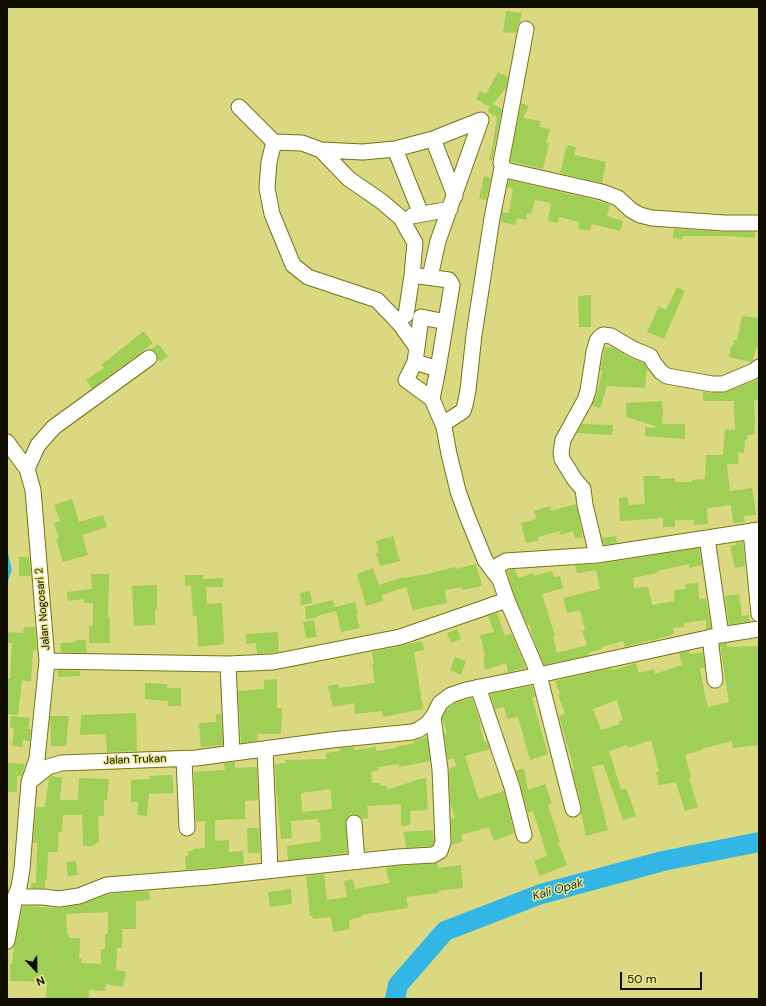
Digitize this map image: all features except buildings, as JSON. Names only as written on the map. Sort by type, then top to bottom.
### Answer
[{"type":"street","points":[[444,427],[446,422],[462,411],[465,405],[492,218],[526,29]]},
{"type":"street","points":[[239,107],[274,142],[302,143],[321,150],[363,152],[395,149],[433,139],[481,120],[438,240],[430,277]]},
{"type":"street","points":[[433,139],[454,192]]},
{"type":"street","points":[[274,142],[269,162],[267,188],[272,214],[293,265],[308,277],[377,300],[400,324],[416,355],[438,369]]},
{"type":"street","points":[[395,149],[421,214]]},
{"type":"street","points":[[321,150],[349,178],[381,201],[401,218],[415,243],[406,315]]},
{"type":"street","points":[[502,168],[505,170],[602,192],[618,198],[631,210],[640,215],[652,218],[724,223],[759,223]]},
{"type":"street","points":[[401,218],[421,214],[454,192]]},
{"type":"street","points":[[412,275],[450,280],[452,285],[432,399]]},
{"type":"street","points":[[389,313],[446,322]]},
{"type":"street","points":[[421,317],[416,355],[406,380],[432,399],[444,427],[458,491],[467,516],[485,560],[500,581]]},
{"type":"street","points":[[597,555],[585,505],[583,489],[575,480],[561,453],[563,440],[587,396],[594,352],[597,341],[600,337],[603,335],[611,336],[650,356],[654,363],[667,376],[712,384],[723,384],[754,371],[759,367]]},
{"type":"street","points":[[27,469],[38,445],[54,427],[149,358]]},
{"type":"street","name":"Jalan Nogosari 2","points":[[7,442],[27,469],[33,490],[47,661],[37,759],[29,782]]},
{"type":"street","points":[[573,809],[539,675],[500,581],[497,571],[499,565],[506,561],[597,555],[755,531],[759,614]]},
{"type":"street","points":[[707,538],[715,636],[715,680]]},
{"type":"street","points":[[47,661],[228,664],[273,662],[400,638],[507,600]]},
{"type":"street","name":"Jalan Trukan","points":[[29,782],[48,767],[61,763],[196,758],[332,740],[406,733],[418,730],[427,724],[433,717],[440,703],[451,694],[715,636],[759,630]]},
{"type":"street","points":[[228,664],[232,753]]},
{"type":"street","points":[[478,687],[512,787],[524,835]]},
{"type":"street","points":[[15,897],[43,897],[59,899],[79,896],[108,884],[209,877],[357,861],[433,855],[440,850],[443,842],[440,769],[433,717]]},
{"type":"street","points":[[265,749],[270,870]]},
{"type":"street","points":[[184,759],[187,828]]},
{"type":"street","points":[[7,941],[22,869],[29,782]]},
{"type":"street","points":[[354,823],[357,861]]},
{"type":"waterway","points":[[7,556],[10,570],[7,579]]},
{"type":"waterway","name":"Kali Opak","points":[[395,999],[398,985],[445,931],[541,894],[663,861],[759,842]]}]
